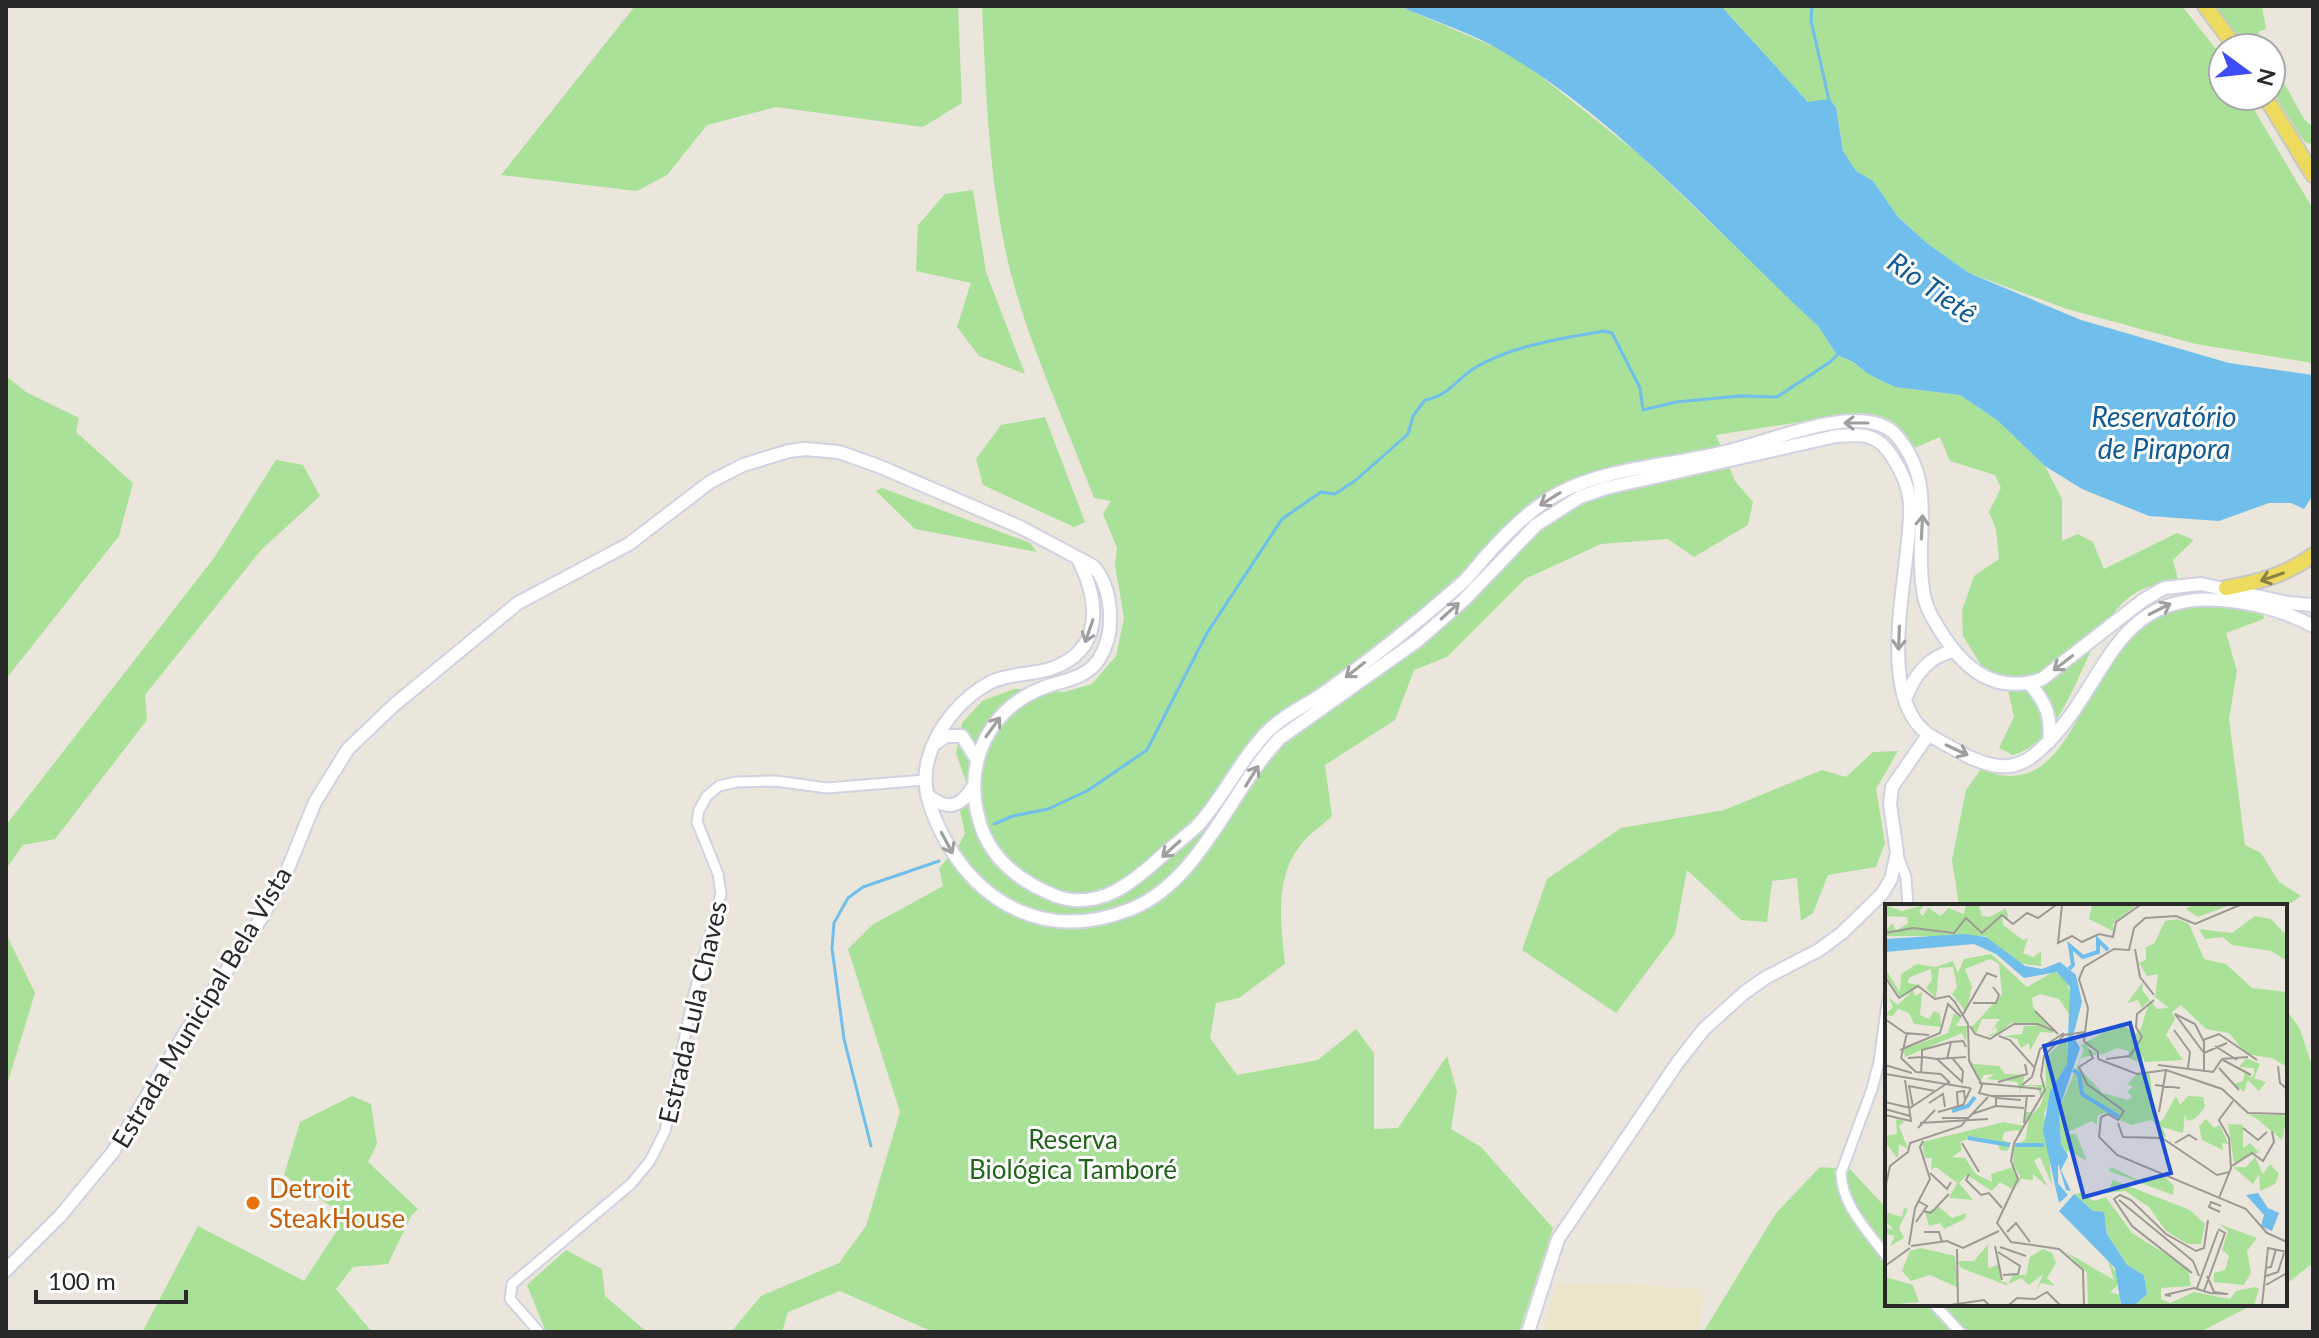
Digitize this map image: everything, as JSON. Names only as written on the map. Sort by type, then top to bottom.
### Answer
[{"type":"main road","points":[[2205,6],[2224,32]]},
{"type":"main road","points":[[2275,112],[2313,175]]},
{"type":"main road","points":[[2294,144],[2313,150]]},
{"type":"main road","name":"Estrada Municipal Bela Vista","points":[[6,1270],[61,1215],[113,1152],[182,1038],[262,917],[287,871],[319,793],[348,749],[491,622],[518,603],[629,544],[687,497],[743,465],[797,450],[828,450],[853,456],[1020,527],[1093,566],[1105,584],[1109,630],[1099,659],[1089,671],[1032,693],[1005,712],[988,733],[977,760],[973,786],[984,838],[1012,871],[1024,881],[1078,902],[1107,895],[1129,885],[1200,822],[1273,725],[1326,692],[1466,580],[1487,555],[1543,503],[1576,485],[1599,478],[1716,454],[1843,422],[1867,422],[1890,430],[1901,442],[1919,473],[1923,505],[1920,565],[1923,594],[1933,621],[1953,651],[1979,676],[2005,684],[2029,683]]},
{"type":"main road","points":[[1077,557],[1090,584],[1094,613],[1087,640],[1078,653],[1066,662],[991,683],[958,708],[933,745],[925,780],[935,820],[960,866],[976,883],[993,896],[1034,916],[1060,922],[1087,922],[1116,915],[1145,904],[1172,883],[1237,800],[1265,754],[1280,738],[1417,641],[1464,600],[1536,525],[1580,497],[1606,488],[1836,436],[1870,437],[1880,442],[1898,464],[1910,504],[1899,640],[1904,701],[1912,719],[1928,735],[1978,759],[2006,767],[2031,758],[2049,742],[2121,639],[2143,618],[2173,602],[2188,599],[2230,601],[2286,614],[2313,626]]},
{"type":"main road","points":[[2226,588],[2273,578],[2294,569],[2313,555]]},
{"type":"main road","points":[[2049,742],[2049,712],[2041,695],[2029,683],[2042,679],[2154,592],[2188,584],[2313,605]]},
{"type":"main road","points":[[1904,701],[1917,675],[1930,660],[1953,651]]},
{"type":"main road","points":[[1528,1332],[1558,1239],[1678,1062],[1704,1029],[1765,978],[1819,950],[1867,911],[1882,894],[1891,879],[1897,853],[1890,804],[1892,787],[1928,735]]},
{"type":"main road","points":[[933,745],[946,736],[962,736],[977,760]]},
{"type":"main road","points":[[927,795],[952,805],[961,802],[973,786]]},
{"type":"street","name":"Estrada Lula Chaves","points":[[539,1332],[510,1299],[512,1284],[631,1184],[650,1161],[665,1131],[693,998],[721,894],[718,874],[697,822],[699,810],[707,796],[719,786],[736,782],[776,781],[827,788],[925,780]]},
{"type":"street","points":[[1897,853],[1906,877],[1908,904]]},
{"type":"street","points":[[1885,1018],[1872,1089],[1841,1173],[1846,1201],[1885,1254]]},
{"type":"street","points":[[1936,1306],[1960,1332]]},
{"type":"shaded area","points":[[1557,1283],[1632,1284],[1703,1290],[1700,1332],[1542,1332]]},
{"type":"green space","points":[[635,6],[958,6],[962,103],[923,127],[776,107],[707,125],[667,175],[637,191],[501,175]]},
{"type":"green space","name":"Reserva Biológica Tamboré","points":[[982,6],[1399,6],[1502,50],[1538,74],[1640,155],[1818,326],[1837,355],[1895,387],[1960,395],[1997,420],[2045,466],[2062,499],[2062,541],[2078,534],[2093,542],[2104,569],[2177,533],[2194,540],[2173,560],[2178,579],[2137,592],[2114,612],[2051,727],[2034,744],[2013,755],[1999,748],[2014,717],[2006,681],[1986,673],[1963,636],[1962,611],[1974,576],[1999,559],[1996,529],[1989,512],[2001,488],[1995,475],[1950,461],[1940,437],[1914,448],[1892,421],[1868,414],[1716,435],[1735,481],[1753,502],[1748,525],[1694,557],[1668,539],[1601,544],[1525,579],[1447,657],[1414,670],[1395,720],[1325,765],[1332,816],[1299,847],[1286,874],[1281,904],[1285,964],[1239,998],[1216,1003],[1210,1038],[1237,1075],[1318,1060],[1356,1029],[1374,1053],[1374,1129],[1398,1128],[1447,1056],[1457,1091],[1451,1129],[1481,1147],[1553,1228],[1519,1332],[933,1332],[840,1291],[788,1312],[782,1332],[731,1332],[761,1296],[839,1263],[866,1226],[900,1112],[848,949],[872,925],[943,886],[939,868],[965,833],[958,802],[967,785],[956,753],[962,723],[982,701],[1014,689],[1064,692],[1092,684],[1116,656],[1124,618],[1115,565],[1117,548],[1103,514],[1111,501],[1094,498],[1038,358],[1011,274],[993,174]]},
{"type":"green space","points":[[1721,6],[2182,6],[2207,38],[2207,112],[2255,112],[2313,209],[2313,363],[2196,344],[2067,309],[1969,273],[1928,244],[1898,217],[1873,181],[1856,172],[1843,151],[1836,107],[1808,102]]},
{"type":"green space","points":[[2216,6],[2262,6],[2266,29],[2235,32]]},
{"type":"green space","points":[[2287,89],[2304,119],[2313,127],[2313,145],[2301,137],[2286,112]]},
{"type":"green space","points":[[973,190],[986,272],[1025,374],[979,356],[957,327],[971,283],[916,271],[918,225],[945,194]]},
{"type":"green space","points":[[6,376],[26,392],[79,418],[76,432],[133,483],[119,536],[6,679]]},
{"type":"green space","points":[[1045,417],[1085,522],[1074,527],[983,485],[976,459],[1001,425]]},
{"type":"green space","points":[[276,460],[303,465],[320,496],[261,550],[145,695],[147,720],[55,839],[23,845],[6,869],[6,825],[214,558]]},
{"type":"green space","points":[[882,488],[1030,543],[1037,552],[915,529],[876,491]]},
{"type":"green space","points":[[2182,594],[2202,594],[2261,608],[2264,619],[2226,633],[2237,671],[2229,719],[2245,845],[2261,853],[2279,882],[2301,896],[2287,906],[1959,904],[1952,860],[1966,790],[1981,769],[2009,776],[2033,771],[2052,757],[2068,736],[2118,640],[2139,617],[2162,601]]},
{"type":"green space","points":[[1898,751],[1876,789],[1885,843],[1876,867],[1828,875],[1813,913],[1801,921],[1797,878],[1772,881],[1767,922],[1741,920],[1687,870],[1675,934],[1616,1013],[1522,950],[1547,879],[1621,828],[1724,810],[1822,770],[1846,777],[1873,752]]},
{"type":"green space","points":[[6,934],[35,993],[6,1088]]},
{"type":"green space","points":[[2287,1011],[2300,1029],[2313,1069],[2313,1263],[2287,1283]]},
{"type":"green space","points":[[352,1096],[371,1104],[377,1144],[368,1162],[418,1209],[411,1216],[388,1264],[353,1267],[336,1289],[372,1332],[149,1332],[144,1329],[198,1226],[304,1281],[338,1229],[331,1206],[284,1175],[300,1122]]},
{"type":"green space","points":[[1820,1167],[1850,1169],[1885,1207],[1885,1306],[2250,1306],[2200,1332],[1704,1331],[1776,1213]]},
{"type":"green space","points":[[566,1250],[602,1269],[605,1296],[647,1332],[546,1332],[527,1285]]},
{"type":"water","name":"Reservatório de Pirapora","points":[[1399,6],[1721,6],[1808,102],[1829,99],[1836,107],[1843,151],[1856,171],[1873,181],[1898,217],[1928,244],[1969,273],[2081,320],[2229,363],[2313,375],[2313,495],[2304,509],[2291,503],[2269,503],[2219,521],[2149,516],[2082,489],[2045,466],[1997,420],[1960,395],[1895,387],[1837,355],[1818,326],[1668,181],[1590,113],[1548,81],[1493,46]]},
{"type":"waterway","points":[[1812,6],[1811,21],[1829,100]]},
{"type":"waterway","points":[[994,824],[1013,816],[1048,809],[1087,791],[1147,750],[1207,633],[1282,519],[1321,492],[1335,494],[1356,480],[1408,434],[1413,416],[1425,400],[1447,391],[1476,367],[1506,353],[1538,344],[1603,331],[1612,333],[1640,388],[1643,410],[1676,402],[1740,396],[1777,397],[1837,355]]},
{"type":"waterway","points":[[871,1146],[844,1039],[832,948],[834,923],[848,898],[863,887],[939,861]]},
{"type":"place","name":"Detroit SteakHouse","points":[[253,1203]]},
{"type":"water label","name":"Rio Tietê","points":[[1933,287]]}]
